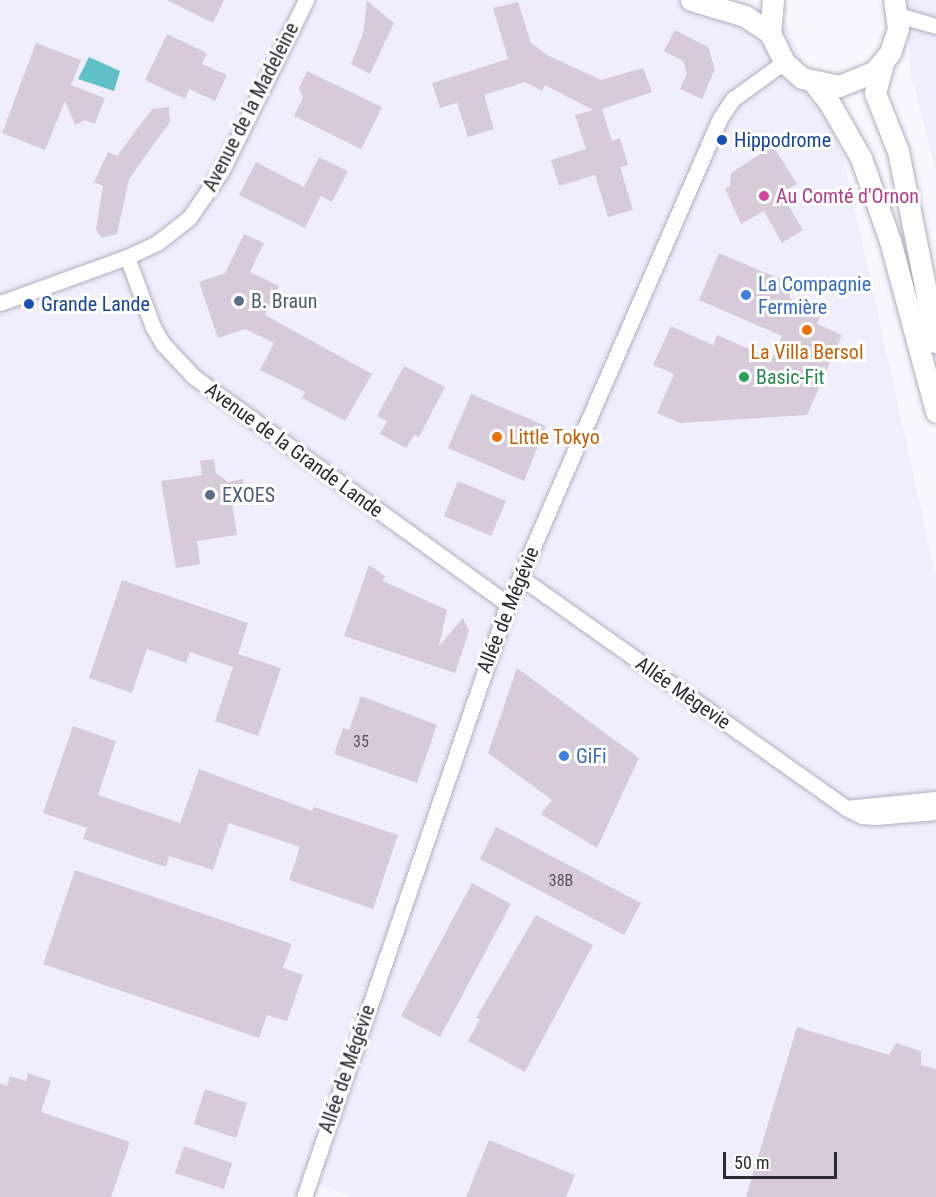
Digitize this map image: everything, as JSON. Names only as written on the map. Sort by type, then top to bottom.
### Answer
[{"type":"main road","points":[[692,1],[755,6],[768,0]]},
{"type":"main road","points":[[773,0],[770,33],[783,62],[814,83],[829,102],[861,158],[890,241],[936,412]]},
{"type":"main road","points":[[692,1],[745,16],[770,33]]},
{"type":"main road","points":[[896,8],[895,41],[883,63],[875,93],[898,151],[936,342]]},
{"type":"main road","points":[[814,83],[851,84],[883,63]]},
{"type":"street","name":"Avenue de la Madeleine","points":[[0,303],[127,257],[173,232],[210,191],[306,0]]},
{"type":"street","points":[[896,8],[936,26]]},
{"type":"street","name":"Allée de Mégévie","points":[[304,1197],[508,604],[720,118],[733,99],[783,62]]},
{"type":"street","name":"Avenue de la Grande Lande","points":[[127,257],[153,327],[163,344],[194,377],[508,604]]},
{"type":"street","name":"Allée Mègevie","points":[[520,577],[846,808],[862,816],[875,817],[936,812]]},
{"type":"street","points":[[846,808],[936,799]]},
{"type":"shaded area","points":[[0,0],[691,0],[782,13],[844,160],[936,578],[936,1197],[352,1197],[319,1184],[315,1197],[0,1197]]},
{"type":"shaded area","points":[[906,0],[936,0],[936,171],[911,74]]},
{"type":"water","points":[[89,57],[120,71],[114,91],[78,79]]},
{"type":"building","points":[[167,0],[224,0],[213,23]]},
{"type":"building","points":[[367,1],[394,23],[370,74],[351,64],[363,34]]},
{"type":"building","points":[[518,2],[531,43],[547,55],[601,80],[643,68],[652,92],[602,109],[612,141],[620,138],[628,165],[620,167],[633,210],[608,217],[595,175],[559,186],[551,160],[586,149],[575,115],[593,110],[545,85],[542,91],[525,82],[484,95],[494,129],[468,137],[457,103],[440,108],[432,83],[508,59],[493,8]]},
{"type":"building","points":[[675,30],[708,47],[715,69],[702,99],[680,89],[687,73],[683,61],[664,51]]},
{"type":"building","points":[[167,34],[207,53],[202,64],[227,75],[215,101],[189,89],[185,99],[145,80]]},
{"type":"building","points":[[36,43],[81,60],[71,85],[105,98],[95,124],[85,120],[75,125],[65,101],[45,150],[2,133]]},
{"type":"building","points":[[307,71],[382,107],[361,149],[294,116],[303,98],[299,88]]},
{"type":"building","points":[[169,107],[170,122],[129,179],[117,234],[102,238],[96,230],[103,186],[94,182],[108,152],[117,156],[152,109]]},
{"type":"building","name":"Au Comté d'Ornon","points":[[773,146],[797,184],[781,193],[803,230],[782,243],[764,211],[741,224],[725,189],[730,186],[731,173]]},
{"type":"building","points":[[319,157],[348,171],[332,202],[321,196],[305,228],[239,195],[256,162],[304,187]]},
{"type":"building","points":[[244,234],[264,243],[250,272],[279,286],[265,315],[372,374],[345,421],[302,398],[305,392],[260,370],[274,343],[245,329],[218,338],[199,282],[225,273]]},
{"type":"building","points":[[719,253],[794,285],[789,298],[822,312],[817,324],[842,335],[807,415],[680,423],[657,413],[674,374],[653,365],[671,326],[713,345],[717,335],[772,359],[782,336],[699,300]]},
{"type":"building","points":[[404,366],[445,387],[419,437],[414,435],[406,448],[380,434],[387,421],[377,416]]},
{"type":"building","name":"Little Tokyo","points":[[471,394],[546,426],[524,481],[448,448]]},
{"type":"building","points":[[214,459],[216,473],[228,482],[243,479],[244,492],[231,495],[237,535],[197,541],[200,564],[176,568],[161,481],[202,475],[200,461]]},
{"type":"building","points":[[458,481],[506,501],[491,536],[444,516]]},
{"type":"building","points":[[369,565],[385,576],[383,581],[447,610],[439,646],[463,618],[469,631],[455,673],[344,636]]},
{"type":"building","points":[[122,580],[248,623],[238,654],[281,668],[258,736],[215,721],[233,667],[190,652],[186,663],[147,649],[132,693],[89,678]]},
{"type":"building","name":"GiFi","points":[[517,668],[639,758],[597,848],[541,814],[552,800],[488,753]]},
{"type":"building","points":[[361,696],[437,725],[417,783],[334,754],[343,728],[349,730]]},
{"type":"building","points":[[73,726],[116,741],[98,795],[180,823],[199,769],[312,811],[314,807],[398,835],[373,909],[289,880],[300,847],[229,823],[213,870],[169,856],[166,867],[83,839],[87,828],[43,813]]},
{"type":"building","points":[[496,827],[641,903],[624,935],[480,859]]},
{"type":"building","points":[[75,870],[292,944],[283,968],[303,975],[287,1021],[267,1015],[259,1038],[43,964]]},
{"type":"building","points":[[472,883],[511,904],[440,1037],[401,1016]]},
{"type":"building","points":[[536,915],[593,945],[525,1072],[468,1041],[480,1019],[476,1018]]},
{"type":"building","points":[[797,1027],[889,1055],[896,1043],[921,1051],[921,1065],[936,1069],[936,1197],[746,1197]]},
{"type":"building","points":[[28,1073],[51,1081],[41,1112],[130,1142],[111,1197],[0,1197],[0,1083],[7,1086],[10,1076],[26,1081]]},
{"type":"building","points":[[205,1089],[247,1103],[236,1138],[194,1124]]},
{"type":"building","points":[[489,1140],[575,1175],[566,1197],[466,1197]]},
{"type":"building","points":[[184,1146],[232,1163],[224,1189],[175,1173]]},
{"type":"place","name":"Hippodrome","points":[[722,140]]},
{"type":"place","name":"Au Comté d'Ornon","points":[[764,196]]},
{"type":"place","name":"La Compagnie Fermière","points":[[746,295]]},
{"type":"place","name":"B. Braun","points":[[239,301]]},
{"type":"place","name":"Grande Lande","points":[[29,304]]},
{"type":"place","name":"La Villa Bersol","points":[[807,330]]},
{"type":"place","name":"Basic-Fit","points":[[744,377]]},
{"type":"place","name":"Little Tokyo","points":[[497,437]]},
{"type":"place","name":"EXOES","points":[[210,495]]},
{"type":"place","name":"GiFi","points":[[564,756]]}]
